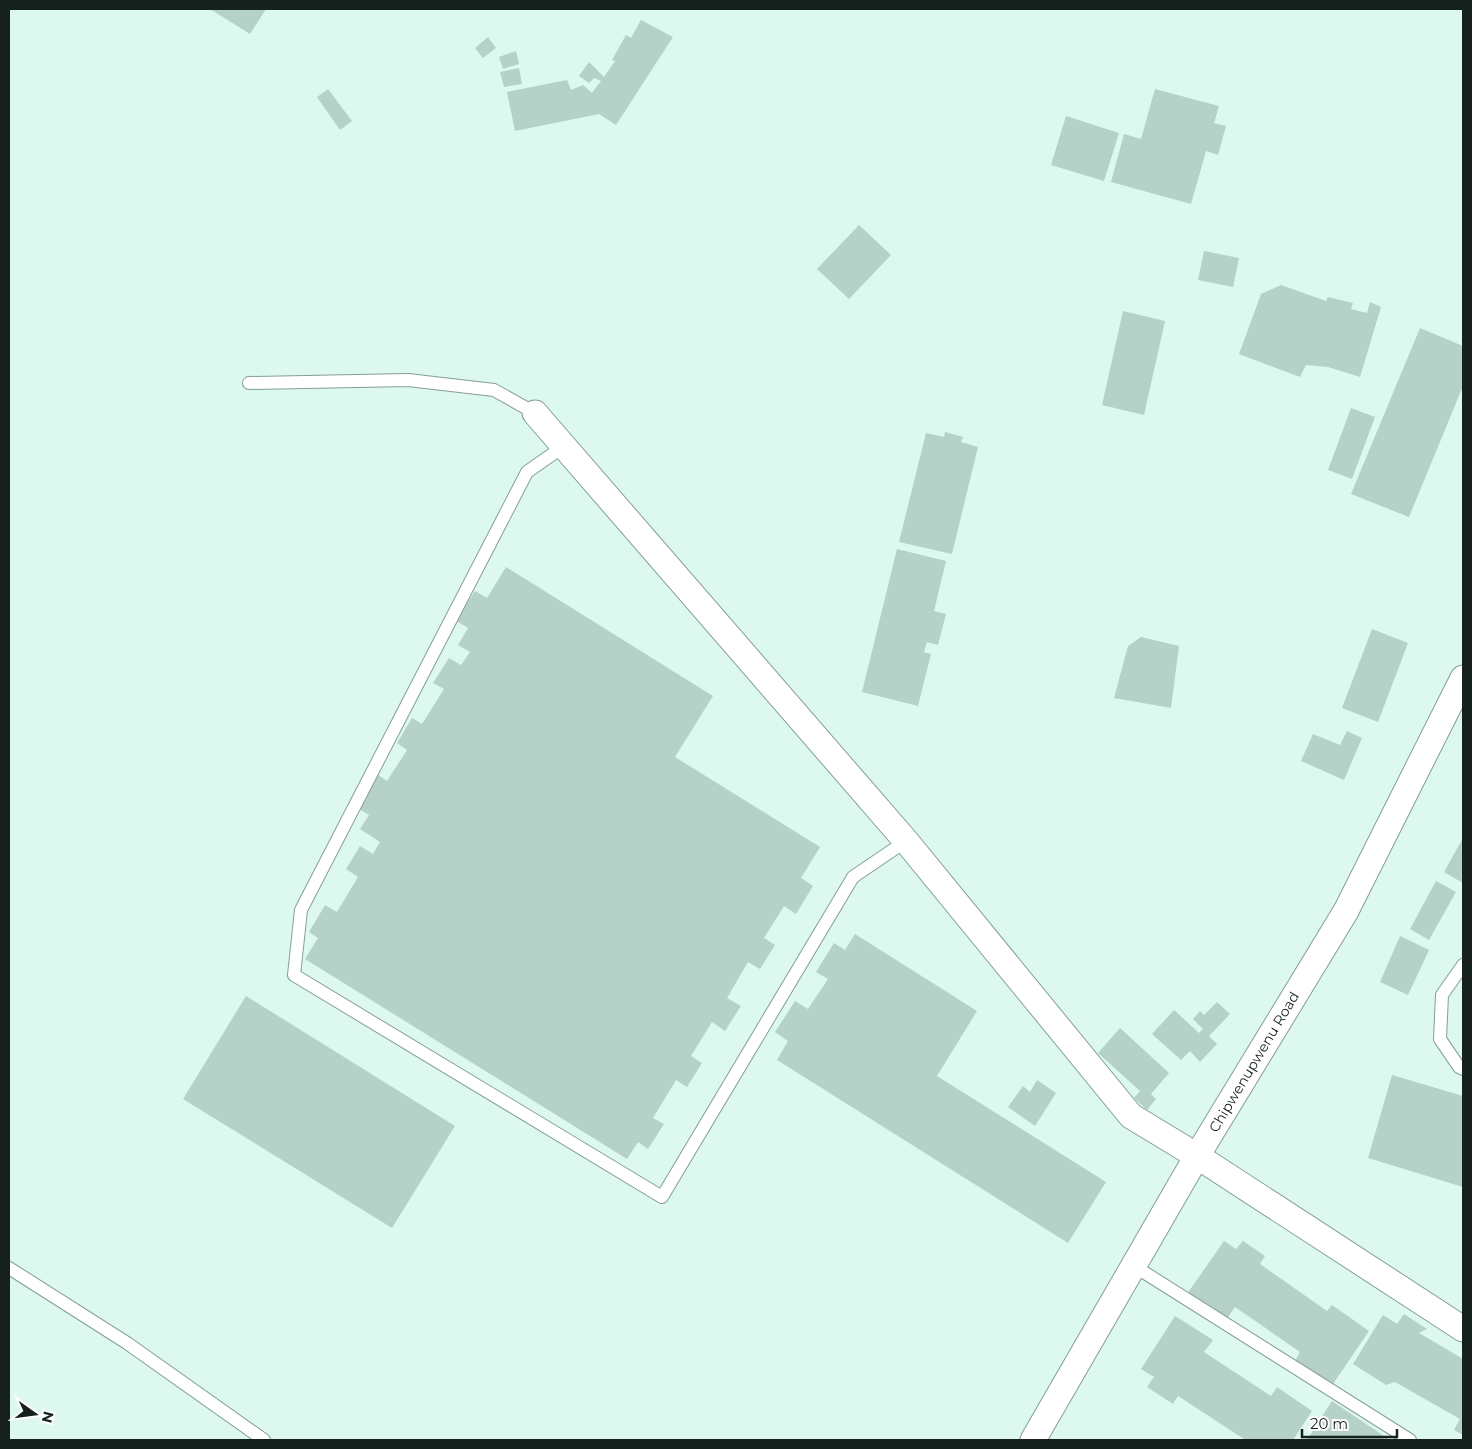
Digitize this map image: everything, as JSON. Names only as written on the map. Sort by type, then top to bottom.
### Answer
[{"type":"street","points":[[535,413],[906,841],[1131,1116],[1197,1156],[1463,1329]]},
{"type":"street","name":"Chipwenupwenu Road","points":[[1033,1440],[1197,1156],[1346,911],[1463,678]]},
{"type":"lane","points":[[250,384],[417,381],[494,390],[535,413]]},
{"type":"lane","points":[[564,446],[527,472],[301,910],[294,975],[662,1197],[853,877],[906,841]]},
{"type":"lane","points":[[1463,965],[1442,995],[1440,1039],[1459,1067],[1463,1069]]},
{"type":"lane","points":[[1134,1266],[1410,1440]]},
{"type":"lane","points":[[9,1268],[127,1343],[264,1440]]},
{"type":"building","points":[[210,9],[266,9],[250,34]]},
{"type":"building","points":[[641,20],[673,37],[616,125],[599,114],[515,131],[507,92],[567,80],[571,90],[583,85],[592,93],[601,81],[594,78],[589,83],[579,76],[589,62],[604,77],[615,61],[612,60],[626,35],[631,38]]},
{"type":"building","points":[[488,37],[496,48],[483,58],[475,48]]},
{"type":"building","points":[[516,51],[519,64],[503,69],[499,57]]},
{"type":"building","points":[[519,68],[522,84],[504,87],[500,72]]},
{"type":"building","points":[[328,89],[352,121],[340,130],[317,97]]},
{"type":"building","points":[[1155,89],[1219,106],[1214,123],[1226,126],[1218,155],[1206,151],[1191,204],[1111,182],[1124,134],[1141,139]]},
{"type":"building","points":[[1066,116],[1119,133],[1104,181],[1051,165]]},
{"type":"building","points":[[859,225],[891,255],[849,299],[817,269]]},
{"type":"building","points":[[1204,251],[1239,258],[1233,287],[1198,280]]},
{"type":"building","points":[[1281,285],[1326,301],[1328,297],[1353,303],[1351,309],[1367,313],[1370,302],[1381,307],[1360,377],[1328,367],[1306,365],[1300,377],[1239,354],[1261,294]]},
{"type":"building","points":[[1123,311],[1165,321],[1144,415],[1102,405]]},
{"type":"building","points":[[1420,328],[1463,346],[1463,386],[1409,517],[1351,494]]},
{"type":"building","points":[[1351,408],[1375,417],[1352,479],[1328,470]]},
{"type":"building","points":[[945,432],[963,437],[961,442],[978,447],[952,554],[899,542],[926,433],[944,437]]},
{"type":"building","points":[[897,549],[946,561],[934,611],[946,614],[938,645],[927,642],[924,652],[931,654],[918,706],[862,692]]},
{"type":"building","points":[[506,567],[713,696],[675,757],[820,847],[801,878],[813,886],[796,914],[784,906],[764,938],[775,945],[760,969],[748,962],[727,998],[741,1006],[725,1031],[712,1022],[691,1056],[702,1063],[687,1087],[676,1080],[653,1118],[664,1124],[648,1149],[638,1142],[627,1159],[305,959],[318,938],[309,932],[325,905],[337,912],[358,877],[346,869],[360,846],[373,854],[380,842],[360,829],[369,815],[357,808],[377,774],[387,781],[407,750],[397,743],[412,718],[422,724],[444,689],[433,683],[449,658],[461,665],[470,652],[458,645],[468,628],[456,621],[475,591],[487,598]]},
{"type":"building","points":[[1372,629],[1408,643],[1378,722],[1342,708]]},
{"type":"building","points":[[1141,637],[1179,646],[1171,708],[1114,698],[1128,646]]},
{"type":"building","points":[[1347,731],[1362,738],[1344,780],[1301,761],[1313,734],[1340,745]]},
{"type":"building","points":[[1463,838],[1463,883],[1444,872]]},
{"type":"building","points":[[1436,881],[1456,892],[1429,940],[1410,929]]},
{"type":"building","points":[[855,934],[977,1011],[937,1076],[1106,1182],[1068,1243],[777,1060],[788,1041],[775,1032],[795,1001],[808,1009],[828,979],[816,972],[834,943],[845,950]]},
{"type":"building","points":[[1400,936],[1429,950],[1408,995],[1380,982]]},
{"type":"building","points":[[246,996],[455,1126],[392,1228],[183,1099]]},
{"type":"building","points":[[1217,1002],[1230,1014],[1209,1036],[1217,1044],[1200,1062],[1190,1051],[1181,1060],[1152,1034],[1174,1010],[1199,1033],[1203,1029],[1193,1019],[1200,1011],[1204,1015]]},
{"type":"building","points":[[1120,1028],[1169,1073],[1151,1094],[1156,1099],[1147,1110],[1134,1098],[1140,1091],[1098,1053]]},
{"type":"building","points":[[1392,1075],[1463,1096],[1463,1187],[1368,1158]]},
{"type":"building","points":[[1037,1080],[1056,1093],[1035,1126],[1008,1107],[1023,1086],[1030,1092]]},
{"type":"building","points":[[1224,1241],[1236,1249],[1243,1241],[1265,1256],[1260,1264],[1327,1311],[1332,1305],[1369,1331],[1331,1387],[1295,1361],[1300,1352],[1235,1307],[1226,1320],[1187,1294]]},
{"type":"building","points":[[1404,1314],[1427,1329],[1419,1333],[1463,1359],[1463,1435],[1454,1430],[1460,1419],[1395,1382],[1386,1385],[1353,1364],[1383,1315],[1397,1324]]},
{"type":"building","points":[[1175,1316],[1213,1340],[1204,1352],[1271,1396],[1277,1387],[1312,1411],[1293,1440],[1243,1440],[1178,1396],[1173,1404],[1147,1387],[1154,1377],[1141,1369]]},
{"type":"building","points":[[1332,1401],[1390,1440],[1307,1440]]}]
